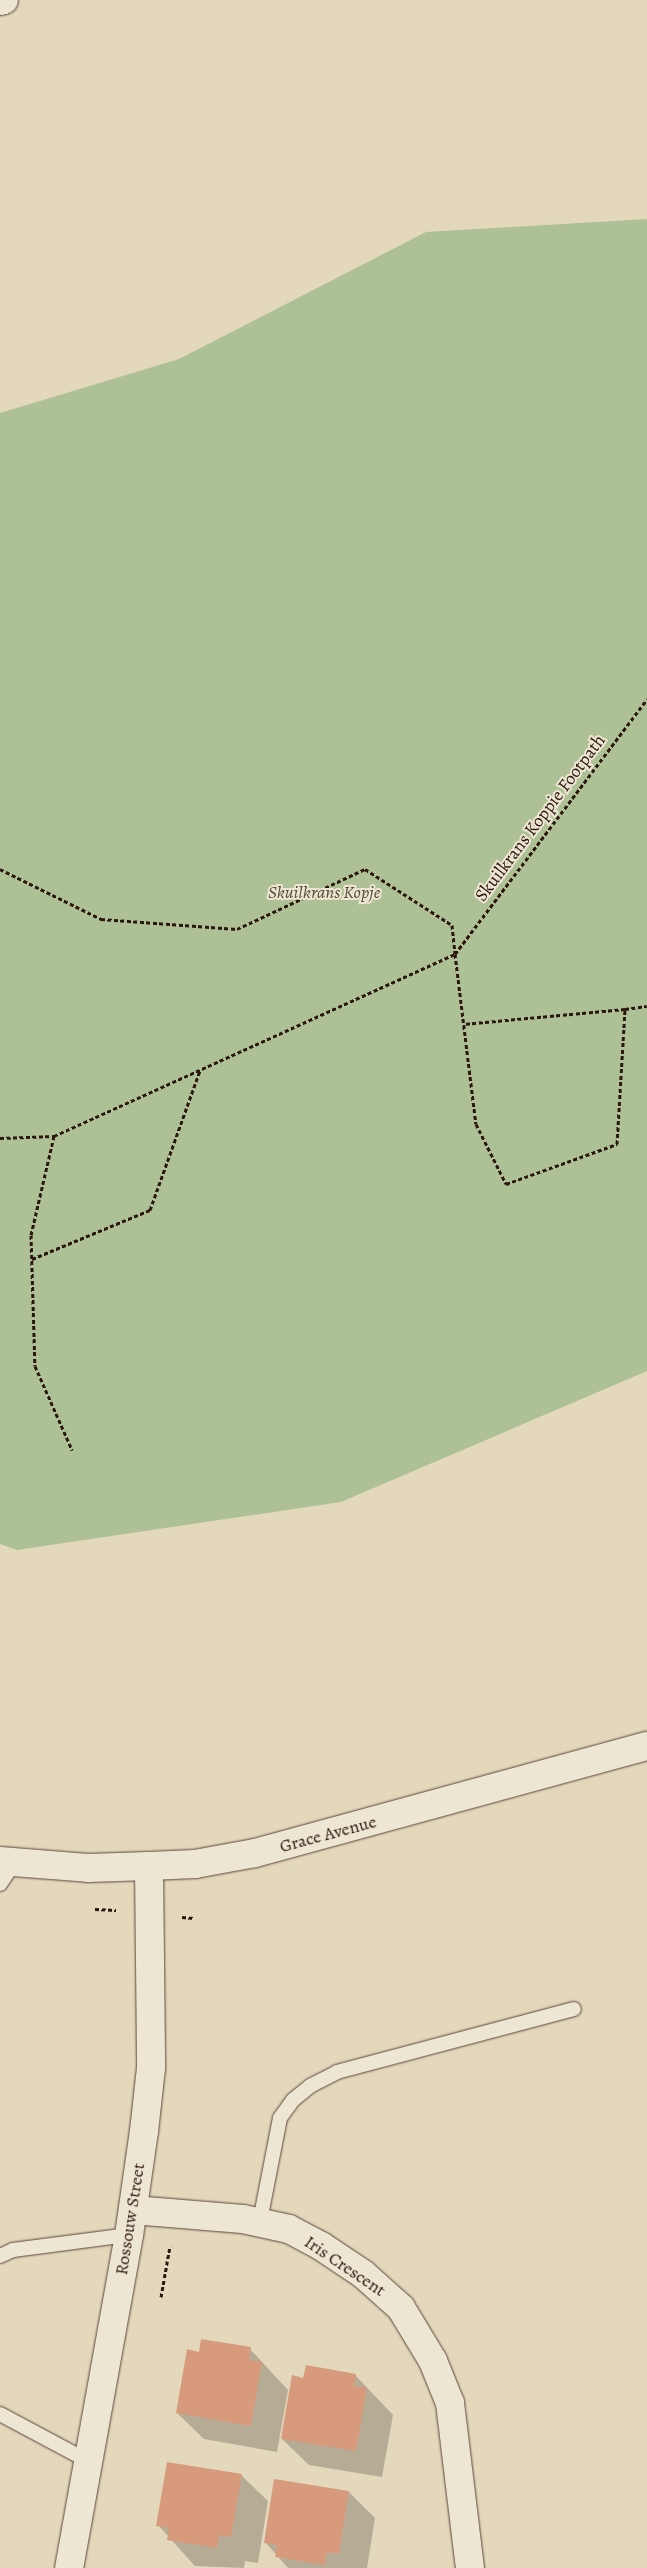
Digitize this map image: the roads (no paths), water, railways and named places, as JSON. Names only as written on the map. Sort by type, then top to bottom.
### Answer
[{"type":"street","points":[[0,1],[4,0]]},
{"type":"street","name":"Grace Avenue","points":[[8,1861],[88,1868],[195,1864],[255,1853],[647,1746]]},
{"type":"street","name":"Rossouw Street","points":[[69,2568],[131,2222],[151,2068],[149,1866]]},
{"type":"street","name":"Iris Crescent","points":[[131,2222],[260,2221],[289,2229],[321,2246],[363,2274],[401,2308],[418,2334],[450,2403],[470,2568]]},
{"type":"lane","points":[[0,1884],[8,1861]]},
{"type":"lane","points":[[260,2221],[280,2118],[293,2100],[310,2086],[337,2072],[574,2009]]},
{"type":"lane","points":[[0,2256],[14,2250],[131,2222]]},
{"type":"lane","points":[[0,2414],[88,2461]]},
{"type":"park label","name":"Skuilkrans Kopje","points":[[324,892]]}]
